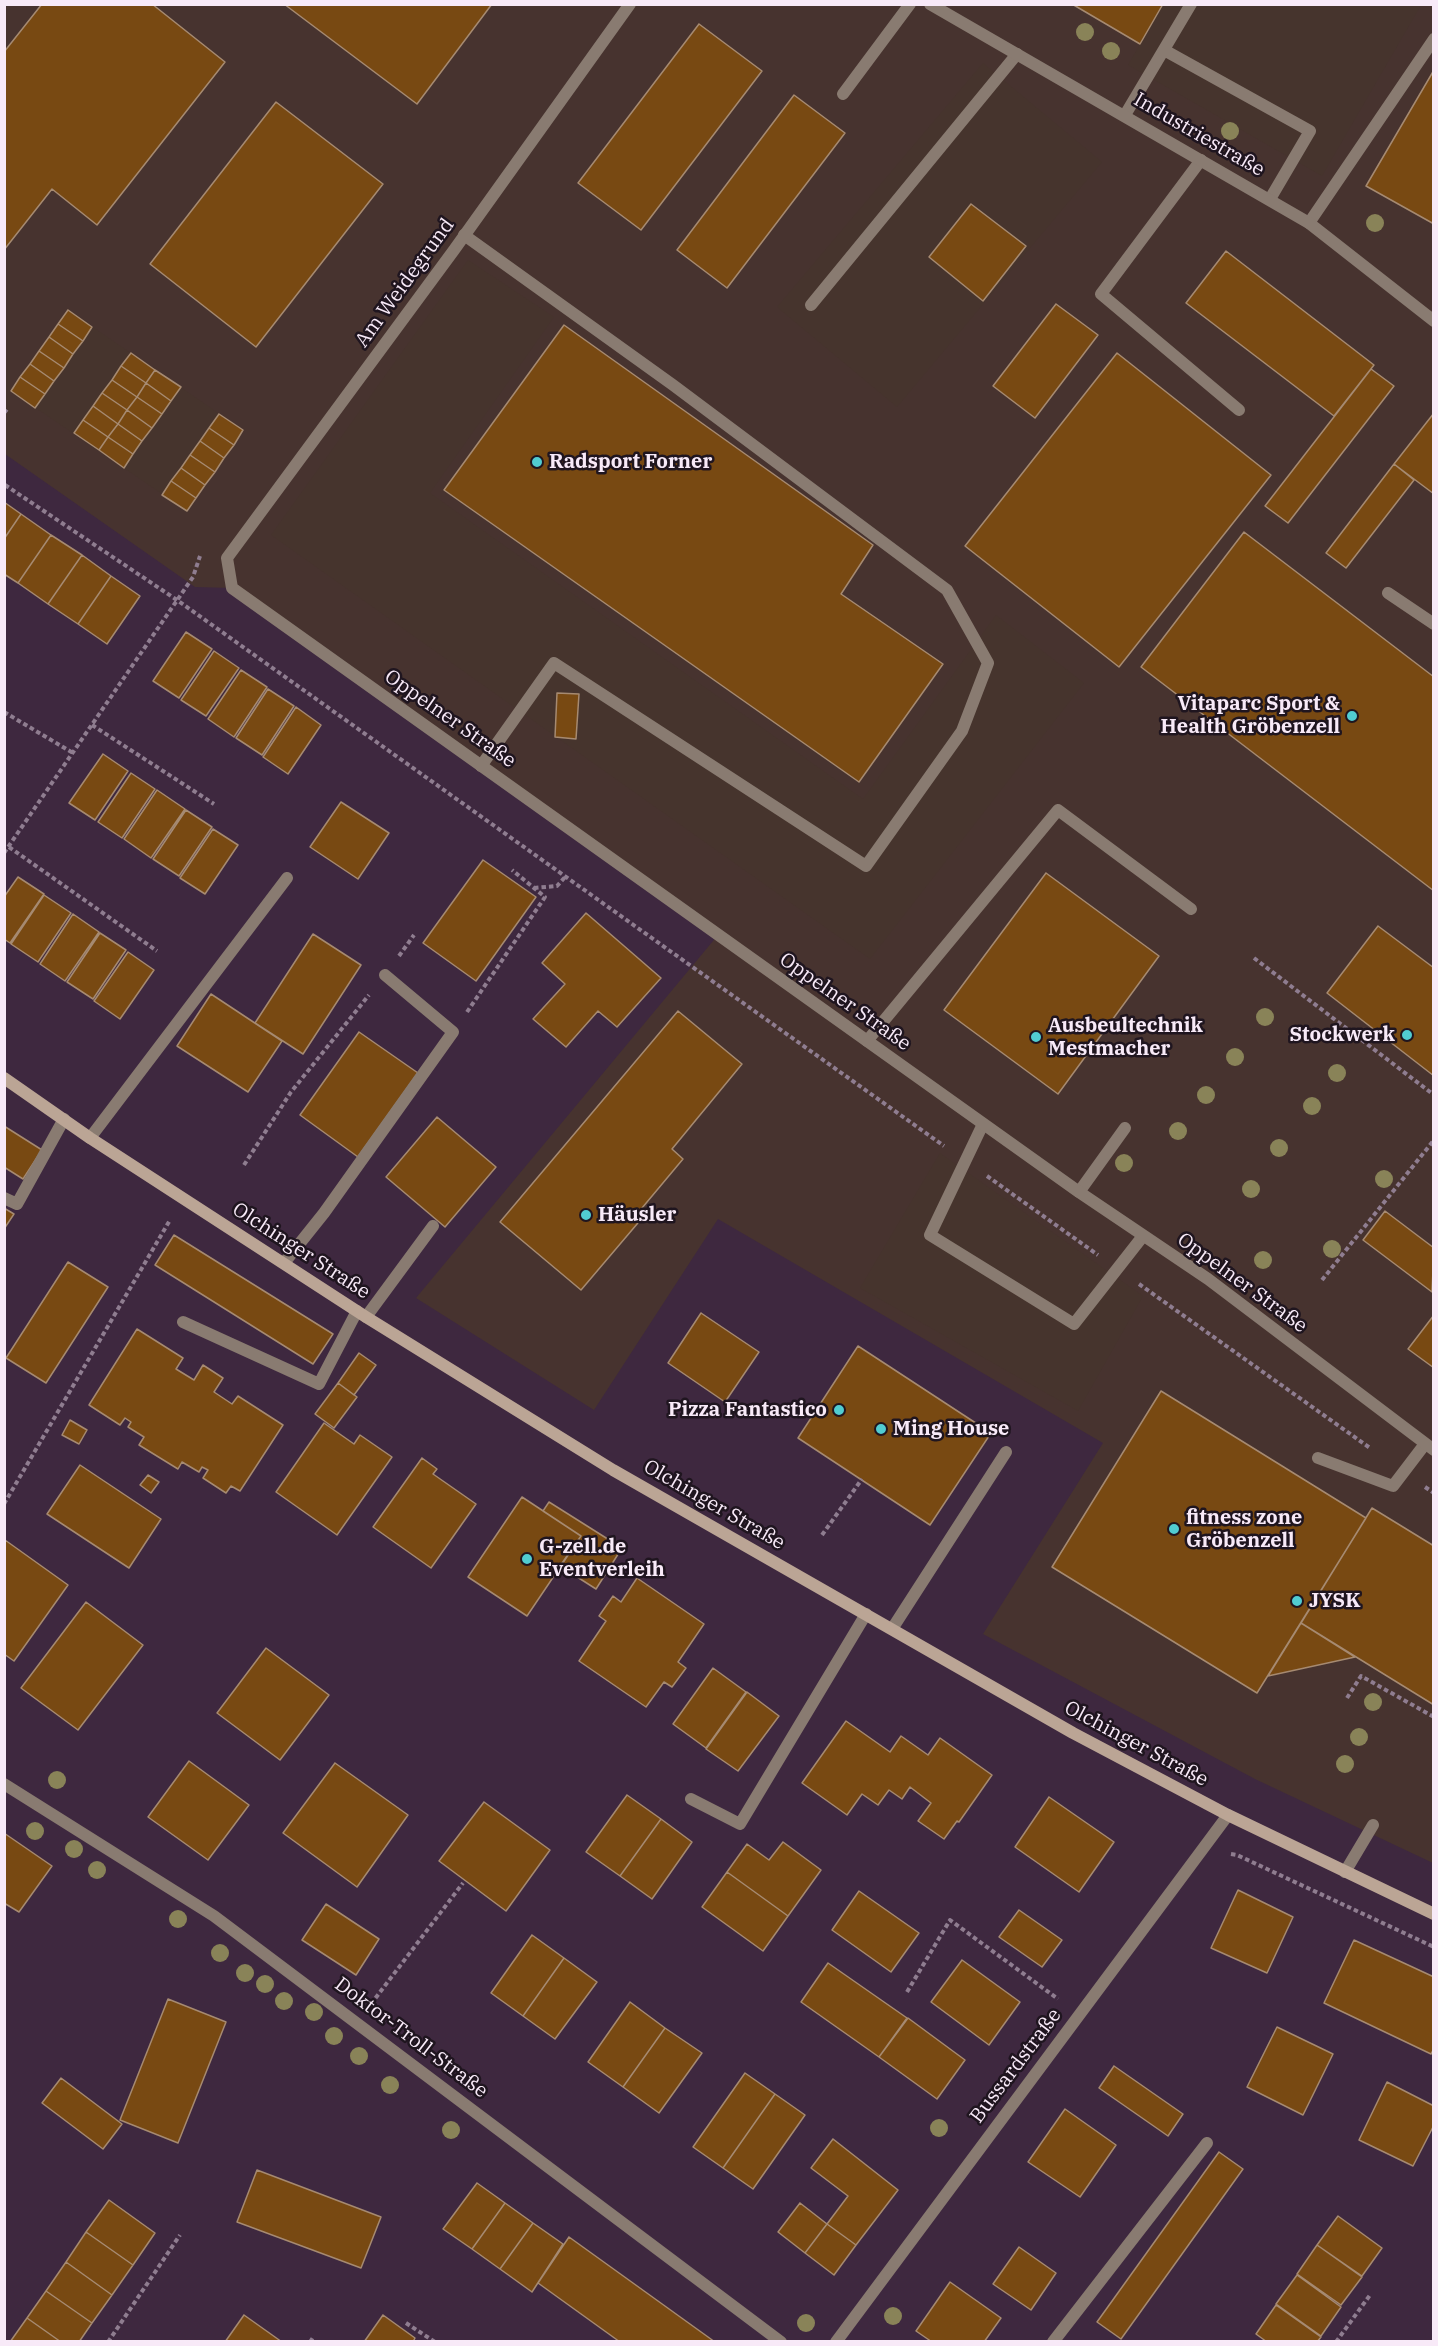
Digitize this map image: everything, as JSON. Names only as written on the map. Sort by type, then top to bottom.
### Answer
[{"type":"main road","name":"Olchinger Straße","points":[[4,1078],[90,1138],[362,1314],[613,1470],[1073,1733],[1228,1815],[1434,1914]]},
{"type":"street","name":"Am Weidegrund","points":[[232,588],[227,558],[464,236],[630,4]]},
{"type":"street","points":[[843,94],[910,4]]},
{"type":"street","name":"Industriestraße","points":[[930,4],[1309,223],[1434,321]]},
{"type":"street","points":[[1125,115],[1191,4]]},
{"type":"street","points":[[1309,223],[1434,39]]},
{"type":"street","points":[[1164,50],[1310,131],[1270,199]]},
{"type":"street","points":[[811,305],[1017,54]]},
{"type":"street","points":[[1201,160],[1101,294],[1239,410]]},
{"type":"street","points":[[464,236],[673,385],[947,590],[988,663],[962,731],[866,866],[554,663],[481,766]]},
{"type":"street","name":"Oppelner Straße","points":[[232,588],[1079,1192],[1208,1279],[1430,1447]]},
{"type":"street","points":[[1388,593],[1434,624]]},
{"type":"street","points":[[867,1041],[1058,810],[1191,909]]},
{"type":"street","points":[[90,1138],[287,878]]},
{"type":"street","points":[[284,1263],[324,1213],[453,1032],[385,975]]},
{"type":"street","points":[[4,1198],[16,1204],[64,1119]]},
{"type":"street","points":[[983,1124],[930,1235],[1074,1324],[1143,1236]]},
{"type":"street","points":[[1079,1192],[1125,1128]]},
{"type":"street","points":[[183,1322],[320,1384],[362,1314],[433,1226]]},
{"type":"street","points":[[1318,1458],[1393,1486],[1430,1447]]},
{"type":"street","points":[[892,1629],[1006,1452]]},
{"type":"street","points":[[691,1799],[740,1824],[866,1614]]},
{"type":"street","name":"Doktor-Troll-Straße","points":[[4,1784],[214,1916],[357,2021],[781,2342]]},
{"type":"street","name":"Bussardstraße","points":[[836,2342],[1228,1815]]},
{"type":"street","points":[[1345,1872],[1373,1825]]},
{"type":"street","points":[[1053,2342],[1207,2144]]},
{"type":"path","points":[[4,413],[8,408]]},
{"type":"path","points":[[5,485],[177,600],[1434,1493]]},
{"type":"path","points":[[4,853],[193,577],[200,555]]},
{"type":"path","points":[[4,712],[73,753]]},
{"type":"path","points":[[92,725],[214,804]]},
{"type":"path","points":[[9,847],[157,951]]},
{"type":"path","points":[[453,1032],[545,897],[512,870]]},
{"type":"path","points":[[534,888],[557,886],[566,876]]},
{"type":"path","points":[[244,1165],[291,1092],[385,975],[414,935]]},
{"type":"path","points":[[1254,958],[1434,1095]]},
{"type":"path","points":[[1322,1280],[1434,1140]]},
{"type":"path","points":[[4,1504],[170,1220]]},
{"type":"path","points":[[822,1535],[862,1479]]},
{"type":"path","points":[[1347,1698],[1361,1677],[1434,1717]]},
{"type":"path","points":[[1222,1854],[1237,1855],[1434,1947]]},
{"type":"path","points":[[357,2021],[463,1882]]},
{"type":"path","points":[[907,1992],[950,1920],[1080,2014]]},
{"type":"path","points":[[108,2342],[180,2235]]},
{"type":"path","points":[[1336,2342],[1370,2295]]},
{"type":"path","points":[[406,2323],[435,2342]]},
{"type":"path","points":[[310,2342],[314,2336]]},
{"type":"shaded area","points":[[5,5],[1433,5],[1433,1863],[1255,1779],[983,1634],[1103,1443],[718,1219],[594,1410],[416,1298],[718,935],[232,588],[195,587],[5,454]]},
{"type":"shaded area","points":[[1163,5],[1421,5],[1322,176],[1128,65]]},
{"type":"shaded area","points":[[983,63],[1102,162],[897,407],[777,307]]},
{"type":"shaded area","points":[[468,260],[554,317],[430,493],[863,799],[996,615],[1084,683],[870,959],[271,535]]},
{"type":"shaded area","points":[[68,310],[243,430],[187,511],[11,391]]},
{"type":"shaded area","points":[[940,1153],[1143,1296],[1078,1411],[860,1288]]},
{"type":"building","points":[[42,4],[152,4],[225,62],[97,225],[52,189],[4,250],[4,52]]},
{"type":"building","points":[[284,4],[492,4],[417,104]]},
{"type":"building","points":[[1072,4],[1163,4],[1140,44]]},
{"type":"building","points":[[699,24],[762,71],[641,230],[578,183]]},
{"type":"building","points":[[1434,70],[1434,224],[1366,186]]},
{"type":"building","points":[[794,95],[845,133],[727,288],[677,250]]},
{"type":"building","points":[[276,102],[383,184],[256,347],[150,264]]},
{"type":"building","points":[[971,204],[1026,246],[983,301],[929,257]]},
{"type":"building","points":[[1226,251],[1374,365],[1334,416],[1186,303]]},
{"type":"building","points":[[1056,304],[1098,335],[1035,418],[993,386]]},
{"type":"building","points":[[68,310],[92,327],[83,341],[58,324]]},
{"type":"building","points":[[58,324],[83,341],[73,354],[49,337]]},
{"type":"building","points":[[564,325],[873,545],[841,594],[943,664],[859,782],[444,490]]},
{"type":"building","points":[[49,337],[73,354],[64,368],[39,351]]},
{"type":"building","points":[[39,351],[64,368],[54,381],[30,364]]},
{"type":"building","points":[[131,353],[155,370],[146,383],[121,366]]},
{"type":"building","points":[[1117,353],[1271,475],[1119,667],[965,546]]},
{"type":"building","points":[[30,364],[54,381],[45,394],[20,377]]},
{"type":"building","points":[[121,366],[146,383],[137,397],[112,380]]},
{"type":"building","points":[[1371,369],[1394,386],[1288,523],[1265,506]]},
{"type":"building","points":[[155,370],[181,387],[171,401],[146,383]]},
{"type":"building","points":[[20,377],[45,394],[35,408],[11,391]]},
{"type":"building","points":[[112,380],[137,397],[127,410],[102,393]]},
{"type":"building","points":[[146,383],[171,401],[162,414],[137,397]]},
{"type":"building","points":[[102,393],[127,410],[118,424],[93,406]]},
{"type":"building","points":[[137,397],[162,414],[152,428],[127,410]]},
{"type":"building","points":[[93,406],[118,424],[108,437],[83,420]]},
{"type":"building","points":[[127,410],[152,428],[142,441],[118,424]]},
{"type":"building","points":[[1434,413],[1434,494],[1394,464]]},
{"type":"building","points":[[219,414],[243,430],[234,445],[209,428]]},
{"type":"building","points":[[83,420],[108,437],[99,450],[74,433]]},
{"type":"building","points":[[118,424],[142,441],[133,454],[108,437]]},
{"type":"building","points":[[209,428],[234,445],[224,458],[200,441]]},
{"type":"building","points":[[108,437],[133,454],[124,468],[99,450]]},
{"type":"building","points":[[200,441],[224,458],[215,472],[190,455]]},
{"type":"building","points":[[190,455],[215,472],[205,485],[181,468]]},
{"type":"building","points":[[1394,464],[1414,480],[1346,568],[1326,553]]},
{"type":"building","points":[[181,468],[205,485],[196,498],[171,481]]},
{"type":"building","points":[[171,481],[196,498],[187,511],[162,495]]},
{"type":"building","points":[[4,502],[21,514],[4,539]]},
{"type":"building","points":[[21,514],[51,535],[18,583],[4,574],[4,539]]},
{"type":"building","points":[[1244,532],[1434,677],[1434,891],[1141,667]]},
{"type":"building","points":[[51,535],[82,555],[48,604],[18,583]]},
{"type":"building","points":[[82,555],[111,576],[78,624],[48,604]]},
{"type":"building","points":[[111,576],[140,596],[107,644],[78,624]]},
{"type":"building","points":[[186,632],[212,649],[179,698],[153,681]]},
{"type":"building","points":[[214,651],[239,668],[206,716],[181,700]]},
{"type":"building","points":[[241,670],[267,687],[234,737],[208,719]]},
{"type":"building","points":[[268,689],[294,706],[262,755],[236,738]]},
{"type":"building","points":[[557,693],[579,694],[576,739],[555,737]]},
{"type":"building","points":[[296,707],[321,725],[288,774],[263,757]]},
{"type":"building","points":[[103,754],[128,771],[95,820],[69,803]]},
{"type":"building","points":[[131,773],[155,789],[122,838],[98,822]]},
{"type":"building","points":[[157,790],[185,809],[151,858],[124,839]]},
{"type":"building","points":[[341,802],[389,833],[358,879],[310,847]]},
{"type":"building","points":[[186,810],[212,827],[179,876],[153,859]]},
{"type":"building","points":[[213,829],[238,845],[205,894],[180,878]]},
{"type":"building","points":[[483,860],[536,897],[476,981],[423,943]]},
{"type":"building","points":[[1046,873],[1159,956],[1058,1094],[944,1010]]},
{"type":"building","points":[[18,877],[44,894],[10,943],[4,939],[4,897]]},
{"type":"building","points":[[44,895],[71,913],[38,962],[11,944]]},
{"type":"building","points":[[586,913],[661,978],[617,1027],[598,1011],[566,1047],[533,1019],[565,984],[542,963]]},
{"type":"building","points":[[73,914],[99,932],[65,981],[40,964]]},
{"type":"building","name":"Stockwerk","points":[[1378,926],[1434,968],[1434,1076],[1327,993]]},
{"type":"building","points":[[100,933],[126,950],[93,999],[67,982]]},
{"type":"building","points":[[313,934],[361,965],[303,1054],[255,1023]]},
{"type":"building","points":[[128,952],[154,970],[120,1019],[94,1001]]},
{"type":"building","points":[[211,994],[282,1041],[248,1092],[177,1046]]},
{"type":"building","points":[[678,1011],[742,1064],[672,1149],[683,1159],[642,1208],[643,1217],[581,1290],[500,1222]]},
{"type":"building","points":[[359,1032],[418,1073],[358,1157],[300,1115]]},
{"type":"building","points":[[437,1117],[496,1167],[445,1227],[386,1177]]},
{"type":"building","points":[[4,1126],[42,1150],[23,1179],[4,1167]]},
{"type":"building","points":[[4,1208],[14,1214],[4,1229]]},
{"type":"building","points":[[1385,1211],[1434,1248],[1432,1292],[1363,1240]]},
{"type":"building","points":[[174,1235],[333,1334],[313,1364],[155,1265]]},
{"type":"building","points":[[68,1262],[108,1287],[46,1383],[6,1358]]},
{"type":"building","points":[[701,1313],[759,1352],[725,1402],[668,1363]]},
{"type":"building","points":[[1434,1315],[1434,1368],[1408,1349]]},
{"type":"building","points":[[137,1329],[183,1358],[176,1369],[194,1380],[203,1365],[223,1378],[214,1392],[232,1404],[238,1396],[283,1425],[240,1491],[231,1486],[226,1493],[203,1478],[208,1470],[202,1467],[199,1472],[182,1462],[178,1469],[139,1445],[144,1437],[128,1427],[131,1422],[125,1418],[120,1425],[89,1405]]},
{"type":"building","points":[[858,1346],[991,1433],[930,1525],[798,1438]]},
{"type":"building","points":[[359,1353],[376,1365],[354,1395],[338,1383]]},
{"type":"building","points":[[338,1383],[357,1397],[334,1428],[315,1414]]},
{"type":"building","points":[[1161,1391],[1366,1518],[1257,1693],[1052,1567]]},
{"type":"building","points":[[70,1420],[87,1430],[79,1444],[62,1435]]},
{"type":"building","points":[[324,1423],[354,1444],[360,1435],[392,1457],[337,1535],[276,1492]]},
{"type":"building","points":[[422,1458],[437,1469],[433,1474],[476,1504],[431,1568],[373,1527]]},
{"type":"building","points":[[80,1465],[161,1519],[129,1568],[47,1514]]},
{"type":"building","points":[[148,1475],[159,1482],[151,1493],[140,1485]]},
{"type":"building","points":[[522,1497],[581,1536],[527,1616],[468,1577]]},
{"type":"building","points":[[549,1502],[622,1548],[596,1589],[560,1566],[581,1536],[543,1511]]},
{"type":"building","points":[[1372,1508],[1434,1546],[1434,1705],[1301,1623]]},
{"type":"building","points":[[5,1540],[68,1585],[14,1661],[4,1654]]},
{"type":"building","points":[[637,1578],[704,1624],[678,1662],[686,1668],[672,1687],[664,1682],[646,1707],[579,1661],[606,1621],[599,1616],[613,1596],[621,1602]]},
{"type":"building","points":[[86,1602],[143,1645],[78,1730],[21,1688]]},
{"type":"building","points":[[1301,1623],[1355,1657],[1268,1676]]},
{"type":"building","points":[[266,1648],[329,1695],[280,1760],[217,1713]]},
{"type":"building","points":[[713,1668],[746,1692],[706,1748],[673,1724]]},
{"type":"building","points":[[747,1692],[779,1716],[738,1771],[706,1749]]},
{"type":"building","points":[[846,1721],[890,1752],[901,1736],[928,1755],[940,1738],[992,1775],[944,1839],[918,1821],[931,1803],[910,1787],[902,1799],[889,1790],[878,1805],[862,1794],[847,1815],[802,1783]]},
{"type":"building","points":[[189,1761],[249,1805],[208,1860],[148,1817]]},
{"type":"building","points":[[335,1763],[408,1815],[357,1887],[283,1833]]},
{"type":"building","points":[[627,1795],[661,1819],[620,1876],[586,1852]]},
{"type":"building","points":[[1049,1797],[1114,1842],[1079,1892],[1015,1847]]},
{"type":"building","points":[[484,1802],[550,1850],[506,1911],[439,1861]]},
{"type":"building","points":[[661,1819],[692,1842],[652,1899],[620,1876]]},
{"type":"building","points":[[4,1833],[52,1866],[19,1912],[4,1903]]},
{"type":"building","points":[[783,1842],[821,1870],[788,1916],[727,1872],[747,1844],[769,1860]]},
{"type":"building","points":[[727,1872],[788,1916],[763,1951],[702,1907]]},
{"type":"building","points":[[1238,1890],[1293,1917],[1267,1973],[1211,1948]]},
{"type":"building","points":[[859,1891],[919,1933],[891,1972],[832,1930]]},
{"type":"building","points":[[326,1904],[379,1939],[356,1975],[302,1940]]},
{"type":"building","points":[[1019,1910],[1062,1940],[1042,1967],[999,1937]]},
{"type":"building","points":[[532,1935],[564,1958],[523,2016],[491,1993]]},
{"type":"building","points":[[1354,1940],[1434,1977],[1434,2049],[1431,2054],[1324,2003]]},
{"type":"building","points":[[564,1958],[597,1982],[555,2039],[523,2016]]},
{"type":"building","points":[[962,1960],[1020,2002],[989,2045],[931,2002]]},
{"type":"building","points":[[828,1963],[907,2018],[879,2057],[801,2002]]},
{"type":"building","points":[[168,1999],[226,2022],[178,2143],[120,2120]]},
{"type":"building","points":[[630,2002],[665,2028],[623,2087],[588,2062]]},
{"type":"building","points":[[908,2018],[965,2060],[937,2099],[879,2057]]},
{"type":"building","points":[[1277,2027],[1333,2054],[1303,2115],[1247,2087]]},
{"type":"building","points":[[665,2028],[702,2053],[659,2113],[623,2087]]},
{"type":"building","points":[[1114,2066],[1183,2114],[1168,2136],[1099,2088]]},
{"type":"building","points":[[745,2073],[775,2094],[723,2168],[693,2147]]},
{"type":"building","points":[[61,2078],[122,2124],[103,2149],[42,2103]]},
{"type":"building","points":[[1387,2082],[1434,2106],[1434,2125],[1413,2166],[1359,2140]]},
{"type":"building","points":[[775,2094],[805,2115],[753,2189],[723,2168]]},
{"type":"building","points":[[1065,2109],[1116,2145],[1080,2197],[1028,2162]]},
{"type":"building","points":[[833,2139],[898,2190],[856,2245],[827,2224],[848,2196],[811,2168]]},
{"type":"building","points":[[1219,2152],[1243,2169],[1121,2339],[1097,2322]]},
{"type":"building","points":[[257,2170],[381,2217],[361,2268],[237,2222]]},
{"type":"building","points":[[477,2183],[505,2203],[472,2249],[443,2229]]},
{"type":"building","points":[[109,2200],[155,2233],[133,2265],[86,2232]]},
{"type":"building","points":[[505,2203],[533,2223],[500,2269],[472,2249]]},
{"type":"building","points":[[800,2203],[827,2224],[805,2253],[778,2232]]},
{"type":"building","points":[[1338,2216],[1382,2248],[1362,2276],[1317,2245]]},
{"type":"building","points":[[533,2223],[563,2244],[532,2292],[500,2269]]},
{"type":"building","points":[[827,2224],[856,2245],[834,2275],[805,2253]]},
{"type":"building","points":[[86,2232],[133,2265],[112,2295],[66,2262]]},
{"type":"building","points":[[569,2237],[715,2342],[620,2342],[538,2283]]},
{"type":"building","points":[[1317,2245],[1362,2277],[1341,2305],[1297,2274]]},
{"type":"building","points":[[1019,2247],[1056,2273],[1031,2310],[993,2284]]},
{"type":"building","points":[[66,2262],[112,2295],[92,2323],[46,2291]]},
{"type":"building","points":[[1297,2275],[1341,2307],[1321,2336],[1276,2304]]},
{"type":"building","points":[[950,2282],[1001,2318],[984,2342],[932,2342],[916,2331]]},
{"type":"building","points":[[46,2291],[92,2323],[79,2342],[61,2342],[27,2318]]},
{"type":"building","points":[[1276,2305],[1321,2337],[1317,2342],[1267,2342],[1256,2334]]},
{"type":"building","points":[[244,2315],[282,2342],[225,2342]]},
{"type":"building","points":[[383,2315],[415,2338],[413,2342],[364,2342]]},
{"type":"building","points":[[27,2318],[61,2342],[10,2342]]},
{"type":"place","name":"Radsport Forner","points":[[537,462]]},
{"type":"place","name":"Vitaparc Sport & Health Gröbenzell","points":[[1352,716]]},
{"type":"place","name":"Stockwerk","points":[[1407,1035]]},
{"type":"place","name":"Ausbeultechnik Mestmacher","points":[[1036,1037]]},
{"type":"place","name":"Häusler","points":[[586,1215]]},
{"type":"place","name":"Pizza Fantastico","points":[[839,1410]]},
{"type":"place","name":"Ming House","points":[[881,1429]]},
{"type":"place","name":"fitness zone Gröbenzell","points":[[1174,1529]]},
{"type":"place","name":"G-zell.de Eventverleih","points":[[527,1559]]},
{"type":"place","name":"JYSK","points":[[1297,1601]]}]
